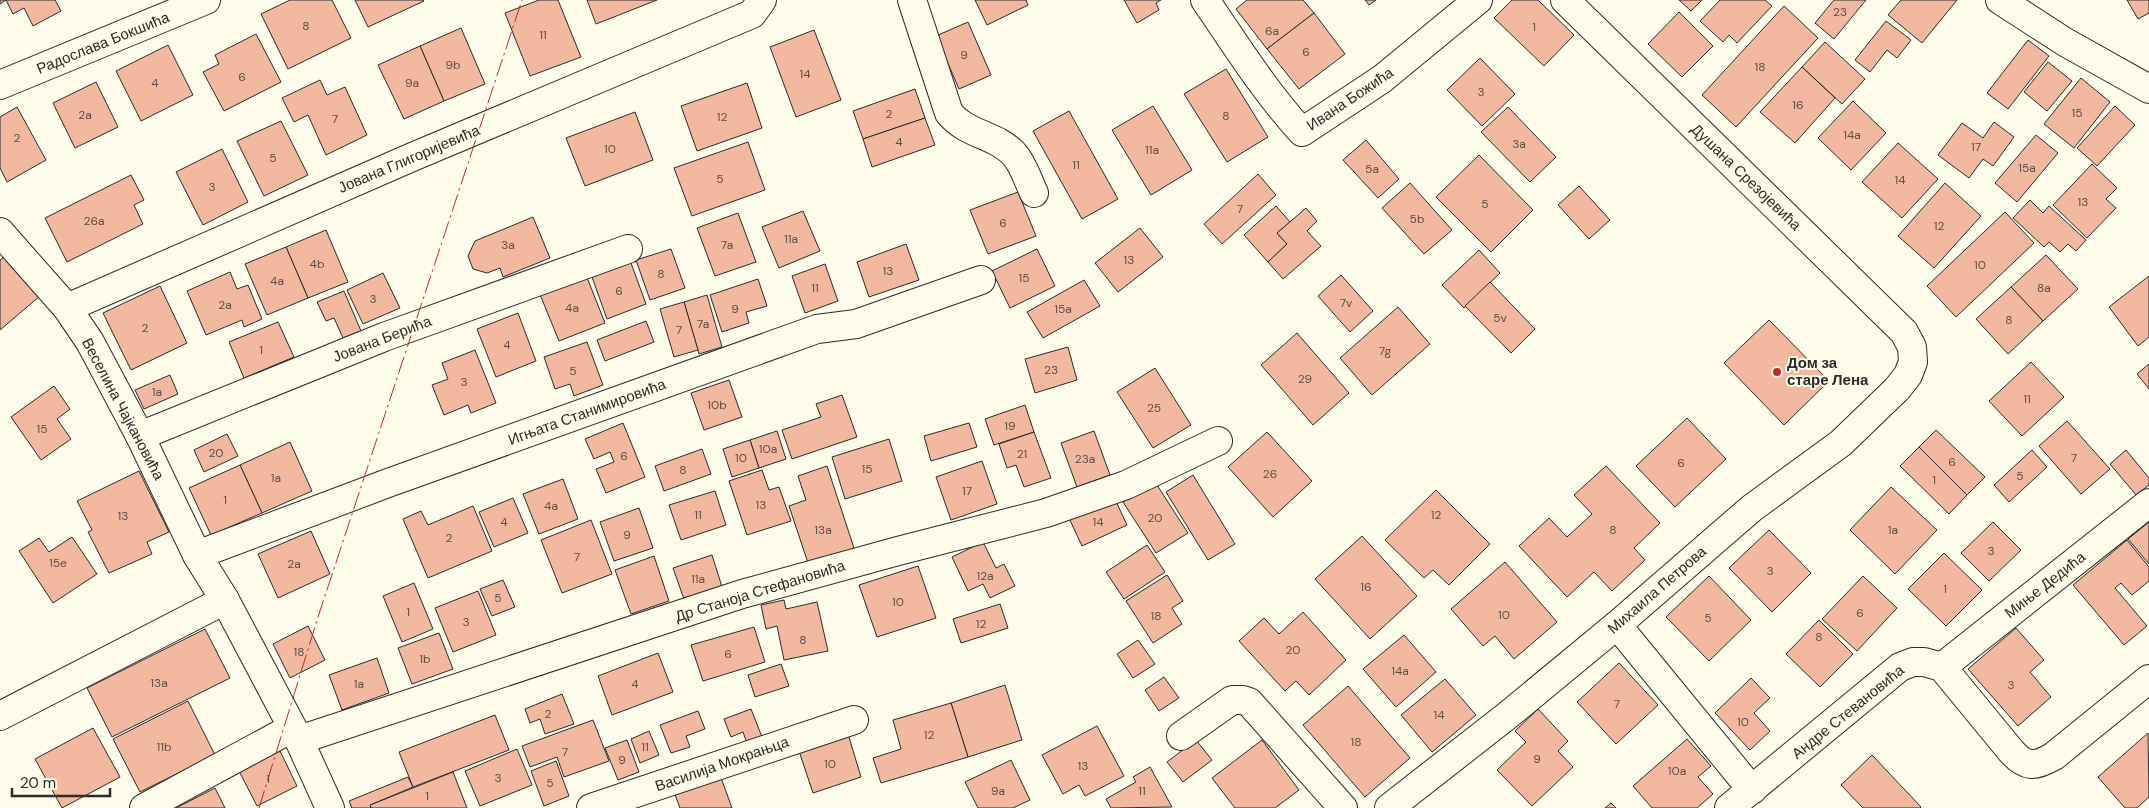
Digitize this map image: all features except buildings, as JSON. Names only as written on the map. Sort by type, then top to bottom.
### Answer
[{"type":"street","name":"Радослава Бокшића","points":[[0,86],[206,0]]},
{"type":"street","points":[[912,0],[949,113],[958,123],[993,139],[1014,154],[1034,193]]},
{"type":"street","name":"Ивана Божића","points":[[1205,0],[1282,110],[1302,132],[1382,79],[1478,0]]},
{"type":"street","name":"Душана Срезојевића","points":[[1565,0],[1904,332],[1912,347],[1913,362]]},
{"type":"street","points":[[2012,3],[2065,42],[2149,89]]},
{"type":"street","name":"Јована Глигоријевића","points":[[67,308],[757,7]]},
{"type":"street","name":"Веселина Чајкановића","points":[[0,232],[67,308],[90,342],[140,436],[197,555],[225,600],[295,734],[330,808]]},
{"type":"street","name":"Јована Берића","points":[[140,436],[384,337],[628,249]]},
{"type":"street","name":"Игњата Станимировића","points":[[197,555],[388,483],[808,332],[856,324],[981,280]]},
{"type":"street","name":"Михаила Петрова","points":[[1389,808],[1617,625],[1752,508],[1841,443],[1897,388],[1908,375],[1913,362]]},
{"type":"street","name":"Др Станоја Стефановића","points":[[144,808],[295,734],[742,594],[1046,513],[1126,485],[1218,441]]},
{"type":"street","name":"Миње Дедића","points":[[1942,667],[2149,503]]},
{"type":"street","points":[[0,716],[225,600]]},
{"type":"street","points":[[1617,625],[1752,790]]},
{"type":"street","name":"Андре Стевановића","points":[[1729,808],[1900,667],[1913,662],[1924,662],[1942,667]]},
{"type":"street","points":[[1942,667],[2020,761],[2031,764],[2042,763],[2054,756],[2149,679]]},
{"type":"street","points":[[1181,736],[1232,700],[1238,699],[1249,702],[1343,808]]},
{"type":"street","name":"Василија Мокрањца","points":[[591,808],[854,720]]},
{"type":"power","points":[[259,808],[318,617],[522,0]]},
{"type":"place","name":"Дом за старе Лена","points":[[1777,372]]}]
